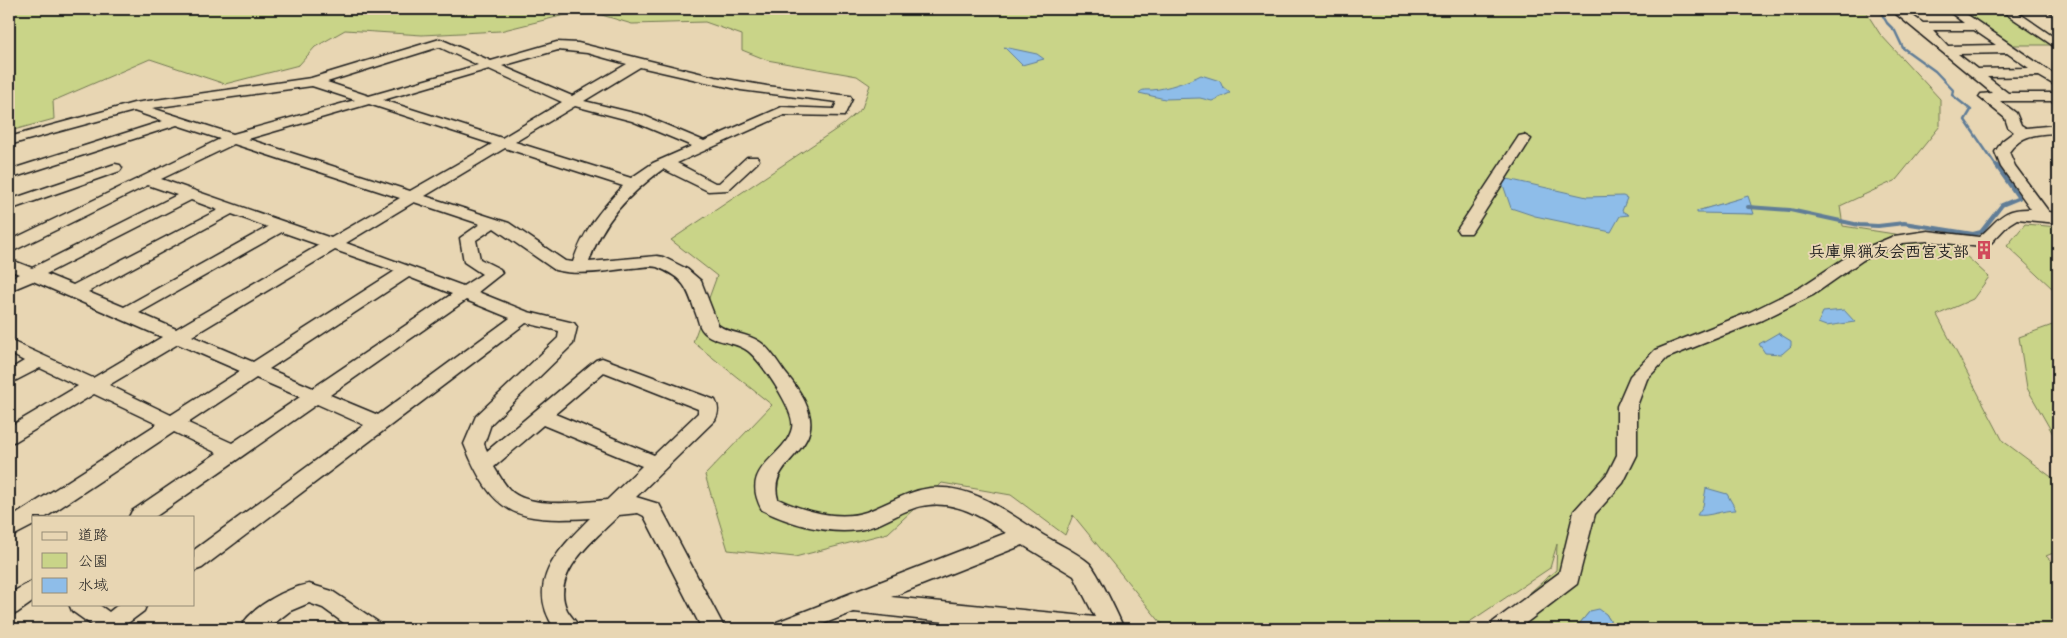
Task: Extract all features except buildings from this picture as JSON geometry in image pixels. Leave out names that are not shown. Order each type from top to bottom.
[{"type":"street","points":[[1896,9],[1935,38],[1945,50],[2006,97]]},
{"type":"street","points":[[1952,9],[2058,83]]},
{"type":"street","points":[[2005,9],[2058,45]]},
{"type":"street","points":[[2051,9],[2058,13]]},
{"type":"street","points":[[1920,27],[1977,26]]},
{"type":"street","points":[[9,141],[134,108],[313,82],[440,43],[573,102],[637,118],[702,145]]},
{"type":"street","points":[[9,247],[232,139],[557,46],[573,45],[638,63],[798,96],[845,99],[838,113],[782,112]]},
{"type":"street","points":[[1945,50],[2011,49]]},
{"type":"street","points":[[9,436],[638,63]]},
{"type":"street","points":[[1975,73],[2044,72]]},
{"type":"street","points":[[313,82],[633,184]]},
{"type":"street","points":[[579,268],[589,238],[603,218],[633,184],[666,163],[702,145],[798,104],[798,96]]},
{"type":"street","points":[[2024,132],[2016,126],[2011,116],[1986,97],[2058,97]]},
{"type":"street","points":[[134,108],[503,226],[560,266],[579,268],[656,261],[681,273],[695,285],[710,328],[717,333],[738,339],[755,347],[788,388],[801,416],[802,427],[797,439],[767,476],[765,490],[769,504],[782,511],[815,519],[852,522],[868,520],[912,498],[942,496],[962,499],[985,510],[1082,570],[1113,629]]},
{"type":"street","points":[[9,175],[176,121]]},
{"type":"street","points":[[2051,217],[2008,167],[2002,152],[2014,136],[2024,132],[2058,129]]},
{"type":"street","points":[[1465,230],[1524,140]]},
{"type":"street","points":[[88,209],[117,164],[105,144]]},
{"type":"street","points":[[666,163],[713,188],[723,187],[752,160]]},
{"type":"street","points":[[9,205],[115,168]]},
{"type":"street","points":[[148,180],[408,270],[523,317],[568,328],[567,340],[483,421],[474,444],[483,465],[505,498],[525,508],[553,511],[639,505],[652,510],[714,629]]},
{"type":"street","points":[[9,286],[191,194]]},
{"type":"street","points":[[74,292],[231,209]]},
{"type":"street","points":[[1501,629],[1569,578],[1586,511],[1616,478],[1627,455],[1627,406],[1640,376],[1661,354],[1764,312],[1807,291],[1857,256],[1900,239],[1928,236],[1981,242],[1986,240],[2007,217],[2022,214],[2051,217]]},
{"type":"street","points":[[140,516],[494,273],[472,262],[468,238],[492,223]]},
{"type":"street","points":[[124,314],[281,226]]},
{"type":"street","points":[[9,264],[380,424]]},
{"type":"street","points":[[9,530],[408,270]]},
{"type":"street","points":[[195,561],[523,317]]},
{"type":"street","points":[[9,346],[233,452]]},
{"type":"street","points":[[9,378],[39,360]]},
{"type":"street","points":[[483,465],[602,364],[708,405],[708,415],[570,553],[559,569],[552,590],[553,605],[558,620],[569,629]]},
{"type":"street","points":[[541,416],[657,464]]},
{"type":"street","points":[[785,629],[1025,535]]},
{"type":"street","points":[[9,606],[32,590]]},
{"type":"street","points":[[251,629],[282,604],[301,594],[317,594],[370,629]]},
{"type":"street","points":[[852,603],[956,622],[1113,629]]},
{"type":"street","points":[[82,606],[106,627],[133,606]]},
{"type":"green space","points":[[9,9],[1864,9],[1880,34],[1940,99],[1940,126],[1896,180],[1840,206],[1843,226],[1952,243],[1989,277],[1973,299],[1937,315],[2003,441],[2058,482],[2058,551],[2046,556],[2058,567],[2058,629],[1615,629],[1606,614],[1590,611],[1575,629],[1488,629],[1556,570],[1557,544],[1550,568],[1459,629],[1166,629],[1073,515],[1065,535],[1011,495],[942,483],[888,533],[795,557],[728,550],[705,475],[772,405],[693,342],[717,276],[671,240],[844,124],[862,108],[870,85],[857,76],[767,60],[742,50],[742,35],[705,22],[632,24],[585,10],[500,31],[422,35],[345,30],[315,47],[299,65],[225,84],[150,59],[53,101],[54,119],[10,131]],"holes":[[[1748,197],[1753,214],[1697,211]]]},
{"type":"green space","points":[[2009,13],[2055,45],[2009,45],[1962,14]]},
{"type":"green space","points":[[2025,224],[2058,227],[2058,309],[2053,289],[2007,246]]},
{"type":"green space","points":[[2058,323],[2058,438],[2053,434],[2027,388],[2019,337]]},
{"type":"water","points":[[1004,47],[1037,54],[1044,59],[1022,65]]},
{"type":"water","points":[[1201,75],[1220,81],[1222,86],[1230,93],[1212,101],[1200,98],[1165,99],[1139,93],[1143,90],[1157,89],[1191,80]]},
{"type":"water","points":[[1501,179],[1587,197],[1623,196],[1627,198],[1622,211],[1629,215],[1620,216],[1611,232],[1535,216],[1511,208]]},
{"type":"water","points":[[1748,196],[1754,214],[1697,213],[1697,211]]},
{"type":"water","points":[[1844,310],[1855,322],[1826,326],[1818,323],[1823,312]]},
{"type":"water","points":[[1778,333],[1791,341],[1791,346],[1782,354],[1765,353],[1759,344]]},
{"type":"water","points":[[1706,488],[1727,494],[1736,510],[1697,515],[1703,506]]},
{"type":"water","points":[[1599,609],[1606,614],[1615,629],[1575,629],[1590,611]]},
{"type":"waterway","points":[[1879,9],[1887,23],[1895,31],[1903,48],[1935,71],[1953,90],[1952,95],[1971,110],[1965,120],[1997,167]]},
{"type":"waterway","points":[[1748,207],[1790,210],[1859,225],[1878,226],[1904,223],[1973,234],[1981,232],[2002,205],[2019,198],[1996,165]]},
{"type":"place","name":"兵庫県猟友会西宮支部","points":[[1984,250]]}]
